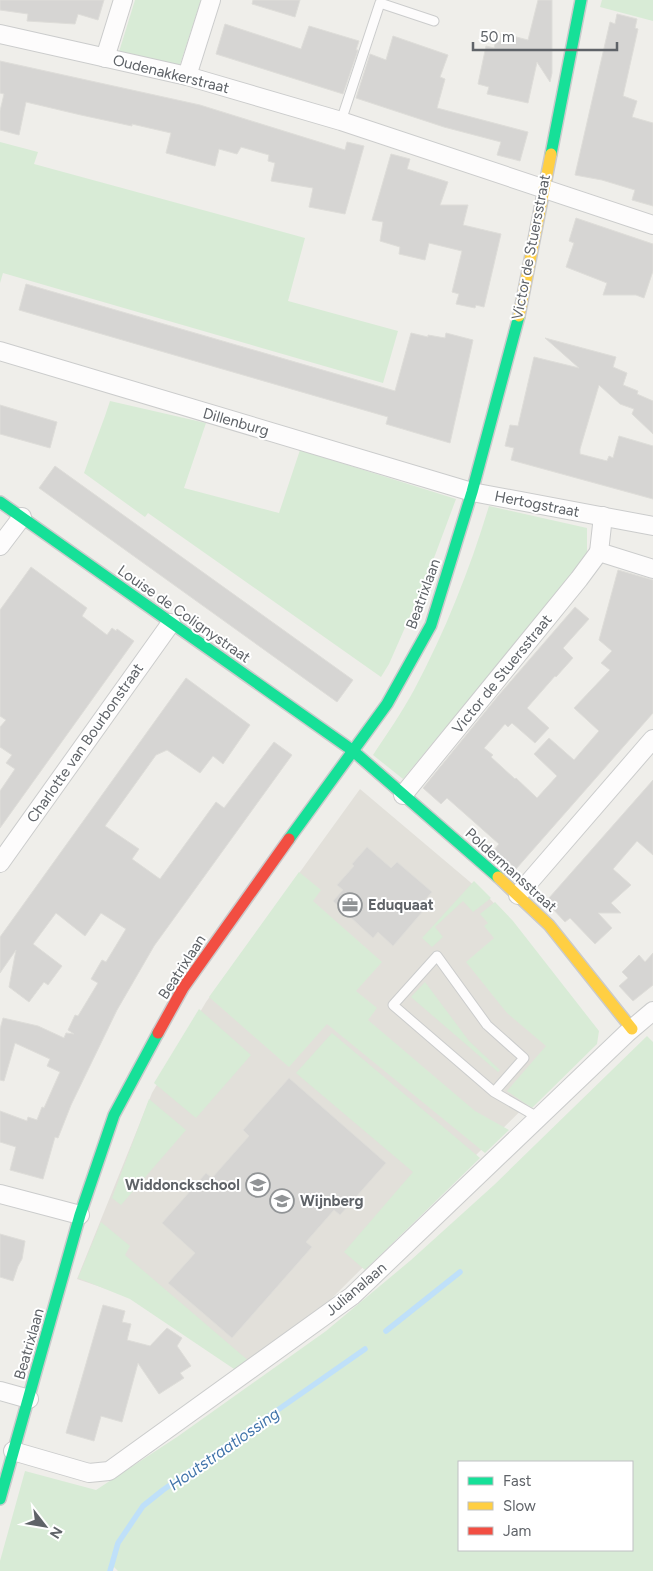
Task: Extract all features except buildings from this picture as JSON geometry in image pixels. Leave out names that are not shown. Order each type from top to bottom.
[{"type":"street","points":[[105,58],[123,0]]},
{"type":"street","points":[[187,76],[211,0]]},
{"type":"street","name":"Victor de Stuersstraat","points":[[472,492],[518,319],[581,0]]},
{"type":"street","name":"Oudenakkerstraat","points":[[0,34],[187,76],[341,121],[653,225]]},
{"type":"street","name":"Dillenburg","points":[[0,352],[472,492]]},
{"type":"street","name":"Hertogstraat","points":[[472,492],[653,526]]},
{"type":"street","name":"Beatrixlaan","points":[[0,1500],[80,1215],[114,1115],[183,988],[352,750],[387,704],[431,625],[472,492]]},
{"type":"street","name":"Louise de Colignystraat","points":[[0,502],[352,750]]},
{"type":"street","points":[[603,516],[599,552],[653,568]]},
{"type":"street","points":[[0,546],[22,517]]},
{"type":"street","name":"Victor de Stuersstraat","points":[[403,795],[599,552]]},
{"type":"street","name":"Charlotte van Bourbonstraat","points":[[0,863],[171,623]]},
{"type":"street","points":[[518,895],[653,739]]},
{"type":"street","name":"Poldermansstraat","points":[[352,750],[518,895],[549,925],[632,1029]]},
{"type":"street","name":"Julianalaan","points":[[13,1450],[89,1473],[109,1471],[352,1296],[653,1011]]},
{"type":"street","points":[[0,1194],[80,1215]]},
{"type":"street","points":[[0,1392],[29,1399]]},
{"type":"lane","points":[[341,121],[380,3],[434,22]]},
{"type":"lane","points":[[494,1092],[524,1058],[486,1025],[437,956],[393,1005],[494,1092],[539,1118]]},
{"type":"shaded area","points":[[360,789],[489,898],[511,921],[597,1035],[329,1301],[237,1368],[130,1297],[77,1279],[152,1093],[206,1002]]},
{"type":"green space","points":[[135,0],[201,0],[178,71],[118,55]]},
{"type":"green space","points":[[602,0],[653,0],[653,21],[600,7]]},
{"type":"green space","points":[[0,142],[38,152],[34,164],[305,238],[288,301],[398,331],[383,383],[3,273],[0,283]]},
{"type":"green space","points":[[110,401],[206,423],[184,488],[279,513],[300,450],[456,499],[425,582],[389,664],[381,677],[148,513],[145,517],[84,473]]},
{"type":"green space","points":[[489,506],[587,528],[587,556],[403,779],[373,755],[409,698],[436,646],[465,577]]},
{"type":"green space","points":[[299,872],[321,890],[313,901],[382,962],[356,991],[377,1008],[368,1020],[475,1111],[509,1130],[485,1153],[327,1024],[289,1067],[209,997]]},
{"type":"green space","points":[[474,881],[491,898],[473,912],[463,901],[435,927],[443,937],[432,947],[422,938]]},
{"type":"green space","points":[[495,902],[513,921],[599,1031],[597,1044],[532,1108],[507,1091],[546,1046],[507,1013],[466,962],[494,938],[484,926],[488,923],[480,914]]},
{"type":"green space","points":[[425,982],[469,1041],[500,1070],[498,1072],[411,997]]},
{"type":"green space","points":[[199,1009],[251,1055],[196,1118],[154,1083]]},
{"type":"green space","points":[[332,1033],[480,1158],[365,1270],[344,1252],[413,1172],[296,1073]]},
{"type":"green space","points":[[647,1036],[653,1042],[653,1571],[118,1571],[113,1566],[111,1571],[0,1571],[0,1561],[25,1471],[96,1490],[177,1437],[326,1331],[411,1260],[494,1185]]},
{"type":"green space","points":[[149,1099],[186,1130],[121,1205],[112,1198]]},
{"type":"green space","points":[[101,1222],[130,1246],[125,1255],[250,1362],[237,1371],[130,1299],[78,1278]]},
{"type":"waterway","name":"Houtstraatlossing","points":[[386,1331],[460,1272]]},
{"type":"waterway","name":"Houtstraatlossing","points":[[110,1571],[118,1543],[143,1506],[163,1490],[365,1349]]},
{"type":"traffic: fast","points":[[551,154],[581,0]]},
{"type":"traffic: fast","points":[[289,839],[387,704],[431,625],[472,492],[519,316]]},
{"type":"traffic: fast","points":[[0,502],[352,750],[498,877]]},
{"type":"traffic: fast","points":[[0,1499],[80,1215],[114,1115],[158,1033]]},
{"type":"traffic: slow","points":[[519,316],[551,154]]},
{"type":"traffic: slow","points":[[498,877],[549,925],[632,1029]]},
{"type":"traffic: jam","points":[[158,1033],[183,988],[289,839]]},
{"type":"place","name":"Eduquaat","points":[[350,905]]},
{"type":"place","name":"Widdonckschool","points":[[258,1185]]},
{"type":"place","name":"Wijnberg","points":[[282,1201]]}]
